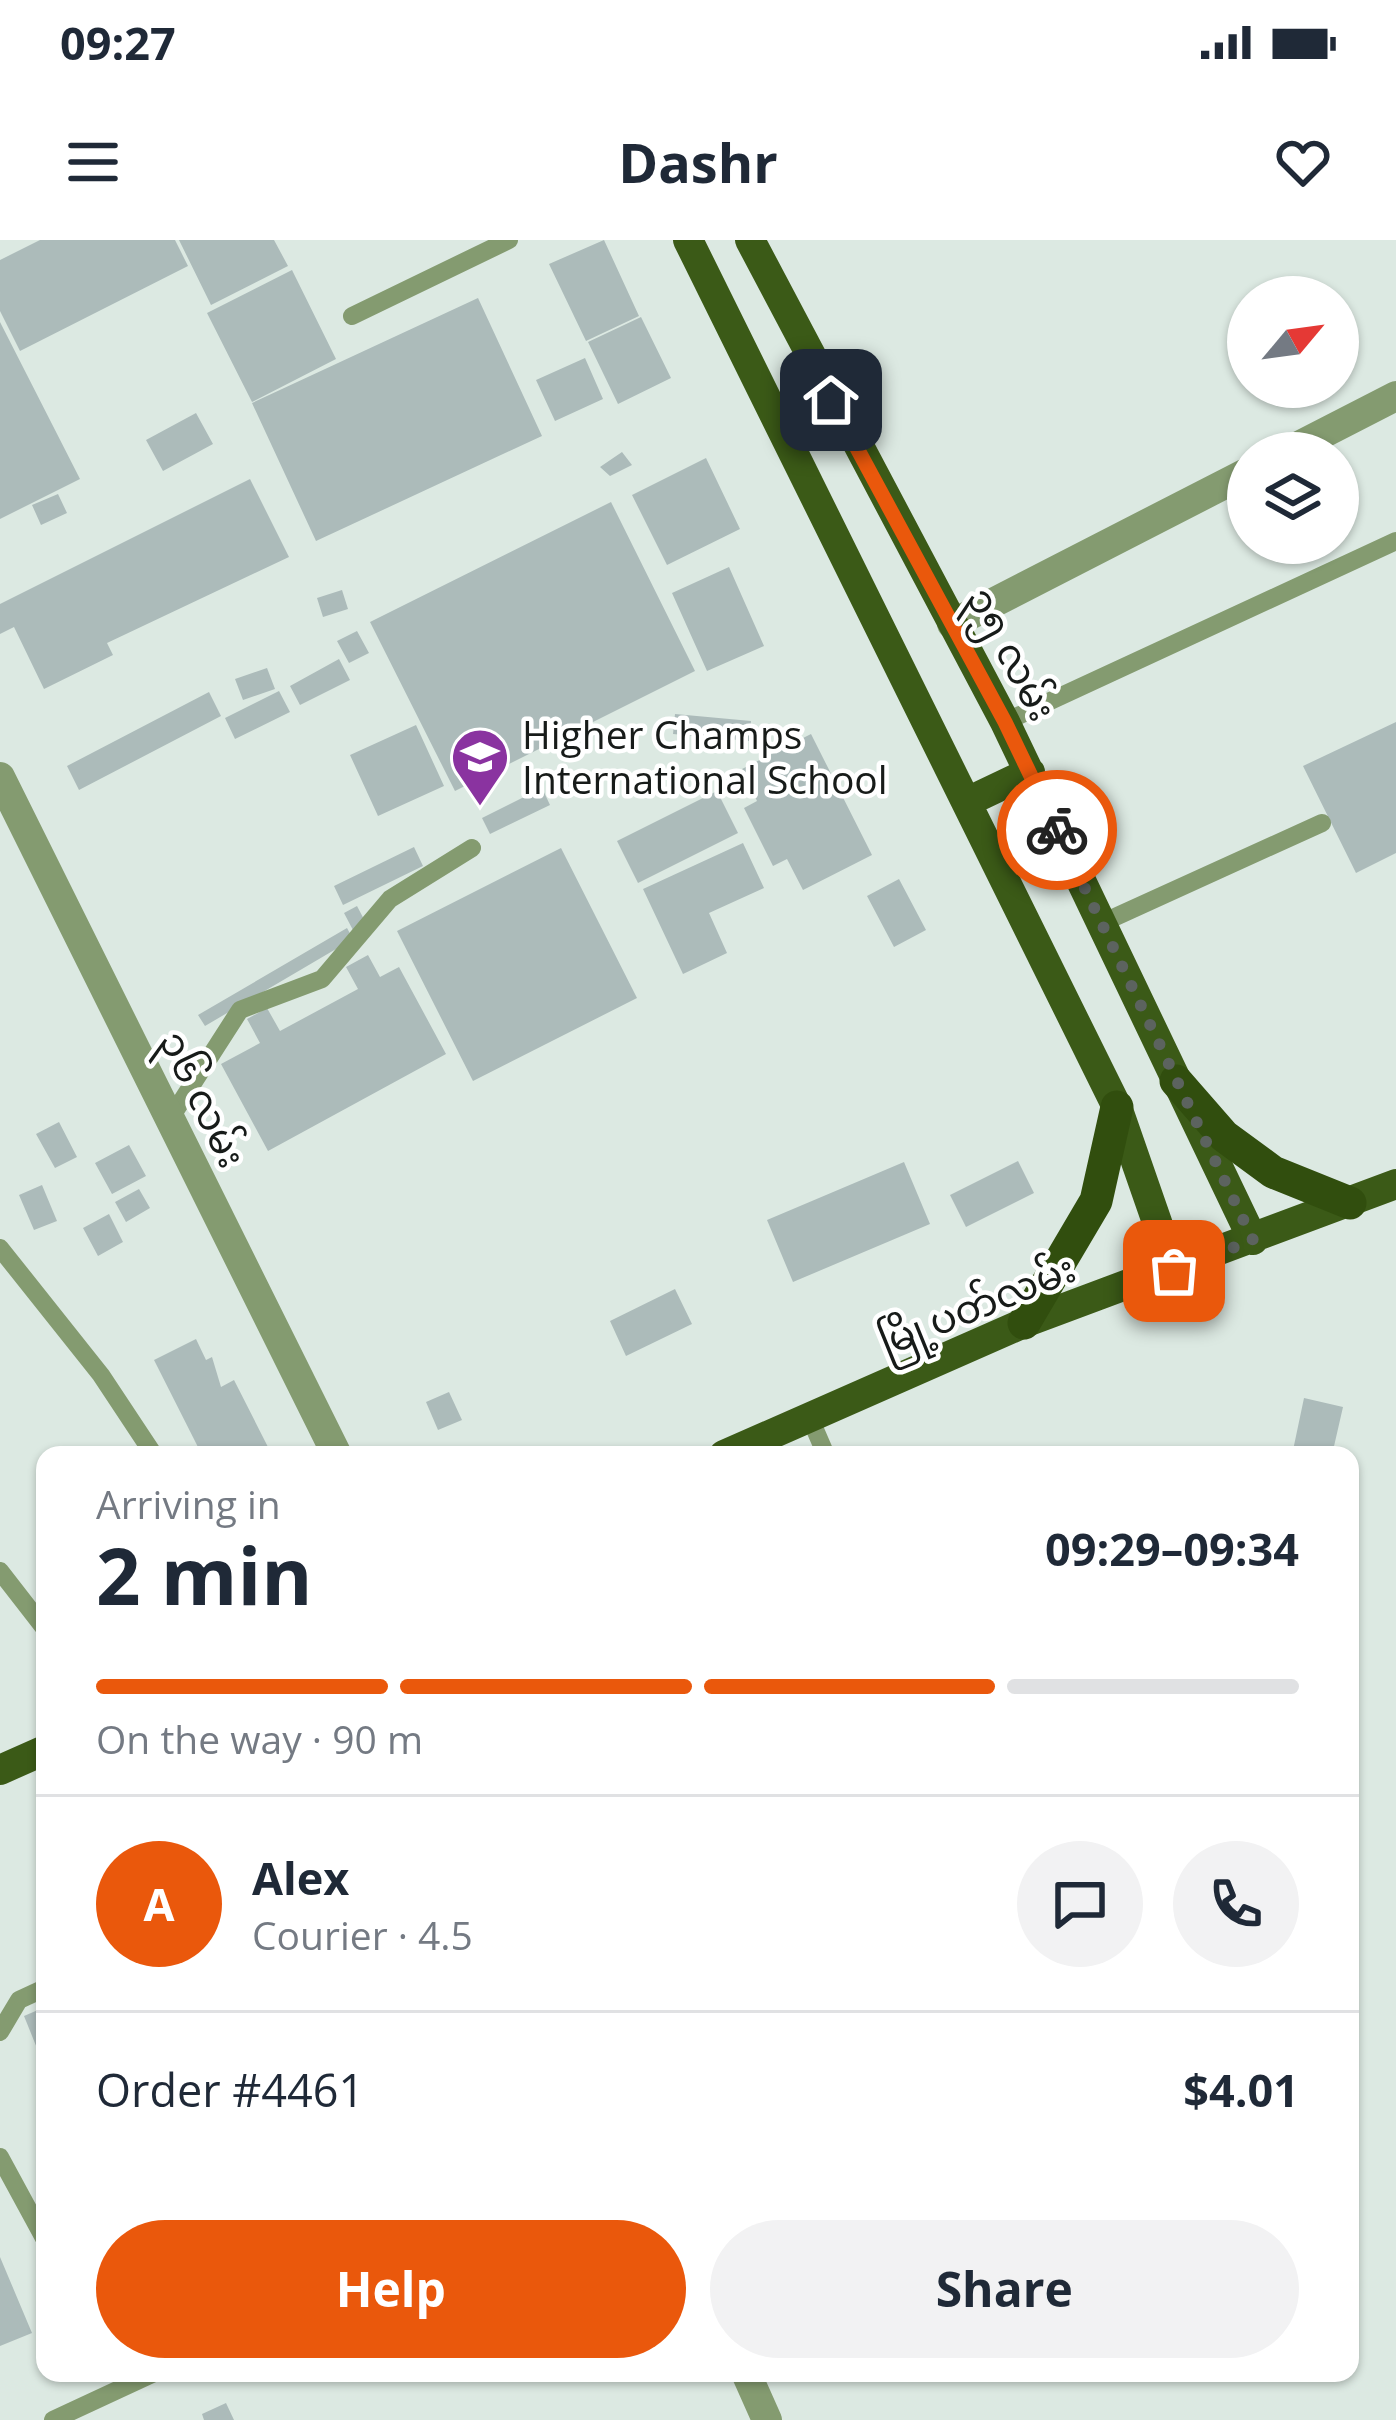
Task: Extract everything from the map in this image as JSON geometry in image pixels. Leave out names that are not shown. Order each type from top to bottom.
[{"type":"highway","points":[[1176,1081],[1224,1136],[1273,1172],[1350,1203]]},
{"type":"highway","points":[[1024,1323],[1096,1201],[1117,1107]]},
{"type":"main road","points":[[688,240],[1117,1107],[1174,1271]]},
{"type":"main road","name":"၃၅ လမ်း","points":[[750,240],[1005,722],[1253,1240]]},
{"type":"main road","points":[[969,801],[1030,772]]},
{"type":"main road","name":"မြို့ပတ်လမ်း","points":[[745,1446],[1024,1323],[1174,1271],[1396,1184]]},
{"type":"main road","points":[[0,1770],[36,1754]]},
{"type":"street","points":[[1326,432],[1396,396]]},
{"type":"street","points":[[952,623],[1227,483]]},
{"type":"street","name":"၃၆ လမ်း","points":[[0,777],[333,1446]]},
{"type":"street","points":[[750,2382],[767,2420]]},
{"type":"lane","points":[[352,316],[509,240]]},
{"type":"lane","points":[[1005,722],[1396,541]]},
{"type":"lane","points":[[1102,923],[1322,824]]},
{"type":"lane","points":[[170,1120],[240,1010],[322,979],[389,899],[472,848]]},
{"type":"lane","points":[[0,1248],[101,1375],[148,1446]]},
{"type":"lane","points":[[810,1418],[822,1446]]},
{"type":"lane","points":[[0,1571],[36,1617]]},
{"type":"lane","points":[[0,2032],[19,2000],[36,1992]]},
{"type":"lane","points":[[0,2157],[36,2223]]},
{"type":"lane","points":[[53,2420],[135,2382]]},
{"type":"building","points":[[40,240],[175,240],[188,266],[20,351],[0,311],[0,260]]},
{"type":"building","points":[[179,240],[274,240],[288,266],[211,305]]},
{"type":"building","points":[[604,240],[639,316],[586,341],[549,264]]},
{"type":"building","points":[[292,270],[336,359],[252,402],[207,313]]},
{"type":"building","points":[[478,298],[542,436],[316,541],[252,403]]},
{"type":"building","points":[[641,317],[671,378],[618,404],[588,342]]},
{"type":"building","points":[[0,322],[80,479],[0,519]]},
{"type":"building","points":[[585,358],[603,399],[555,421],[536,380]]},
{"type":"building","points":[[196,413],[213,444],[163,471],[146,440]]},
{"type":"building","points":[[622,452],[632,465],[610,476],[600,467]]},
{"type":"building","points":[[706,458],[740,529],[667,565],[632,495]]},
{"type":"building","points":[[250,479],[289,557],[107,643],[113,655],[44,689],[14,627],[0,634],[0,604]]},
{"type":"building","points":[[58,494],[67,513],[41,525],[32,505]]},
{"type":"building","points":[[611,502],[695,671],[455,791],[370,622]]},
{"type":"building","points":[[729,567],[764,646],[707,671],[672,593]]},
{"type":"building","points":[[342,590],[348,609],[323,617],[317,598]]},
{"type":"building","points":[[357,631],[369,653],[349,663],[337,641]]},
{"type":"building","points":[[339,659],[350,680],[300,705],[290,686]]},
{"type":"building","points":[[267,668],[275,689],[243,700],[235,679]]},
{"type":"building","points":[[279,691],[290,712],[235,739],[225,718]]},
{"type":"building","points":[[209,692],[221,716],[79,790],[67,766]]},
{"type":"building","points":[[675,714],[751,721],[749,741],[673,734]]},
{"type":"building","points":[[1396,722],[1396,853],[1356,873],[1303,766]]},
{"type":"building","points":[[416,725],[444,786],[378,816],[350,755]]},
{"type":"building","points":[[811,734],[872,855],[803,890],[787,859],[773,866],[744,808],[757,801],[742,769]]},
{"type":"building","points":[[542,788],[550,805],[490,834],[482,818]]},
{"type":"building","points":[[717,791],[738,833],[638,883],[617,841]]},
{"type":"building","points":[[743,843],[764,888],[709,913],[727,953],[683,974],[643,889]]},
{"type":"building","points":[[414,847],[423,866],[343,905],[334,886]]},
{"type":"building","points":[[561,848],[637,998],[473,1081],[397,931]]},
{"type":"building","points":[[899,879],[926,930],[894,947],[867,896]]},
{"type":"building","points":[[357,906],[367,925],[354,932],[344,913]]},
{"type":"building","points":[[347,928],[353,939],[205,1026],[198,1015]]},
{"type":"building","points":[[368,955],[380,977],[399,967],[446,1054],[268,1151],[221,1064],[260,1043],[247,1019],[267,1008],[280,1031],[358,989],[346,967]]},
{"type":"building","points":[[59,1122],[77,1157],[55,1168],[36,1134]]},
{"type":"building","points":[[129,1145],[146,1176],[112,1194],[95,1163]]},
{"type":"building","points":[[1018,1161],[1034,1193],[966,1227],[950,1195]]},
{"type":"building","points":[[904,1162],[930,1224],[793,1282],[767,1220]]},
{"type":"building","points":[[42,1185],[57,1221],[34,1230],[19,1195]]},
{"type":"building","points":[[139,1189],[150,1208],[126,1222],[115,1202]]},
{"type":"building","points":[[109,1214],[123,1242],[98,1256],[83,1228]]},
{"type":"building","points":[[675,1289],[692,1324],[626,1356],[610,1321]]},
{"type":"building","points":[[196,1339],[206,1360],[212,1357],[221,1387],[234,1380],[267,1446],[197,1446],[154,1360]]},
{"type":"building","points":[[449,1392],[462,1420],[438,1430],[426,1402]]},
{"type":"building","points":[[1304,1398],[1343,1407],[1334,1446],[1294,1446]]},
{"type":"building","points":[[36,2011],[36,2046],[24,2016]]},
{"type":"building","points":[[0,2257],[32,2333],[0,2346]]},
{"type":"building","points":[[226,2403],[234,2420],[204,2420],[202,2414]]},
{"type":"way so far","points":[[1057,830],[1253,1240],[1174,1271]]},
{"type":"place","name":"Higher Champs International School","points":[[480,808]]},
{"type":"route","points":[[831,400],[1005,722],[1057,830]]}]
